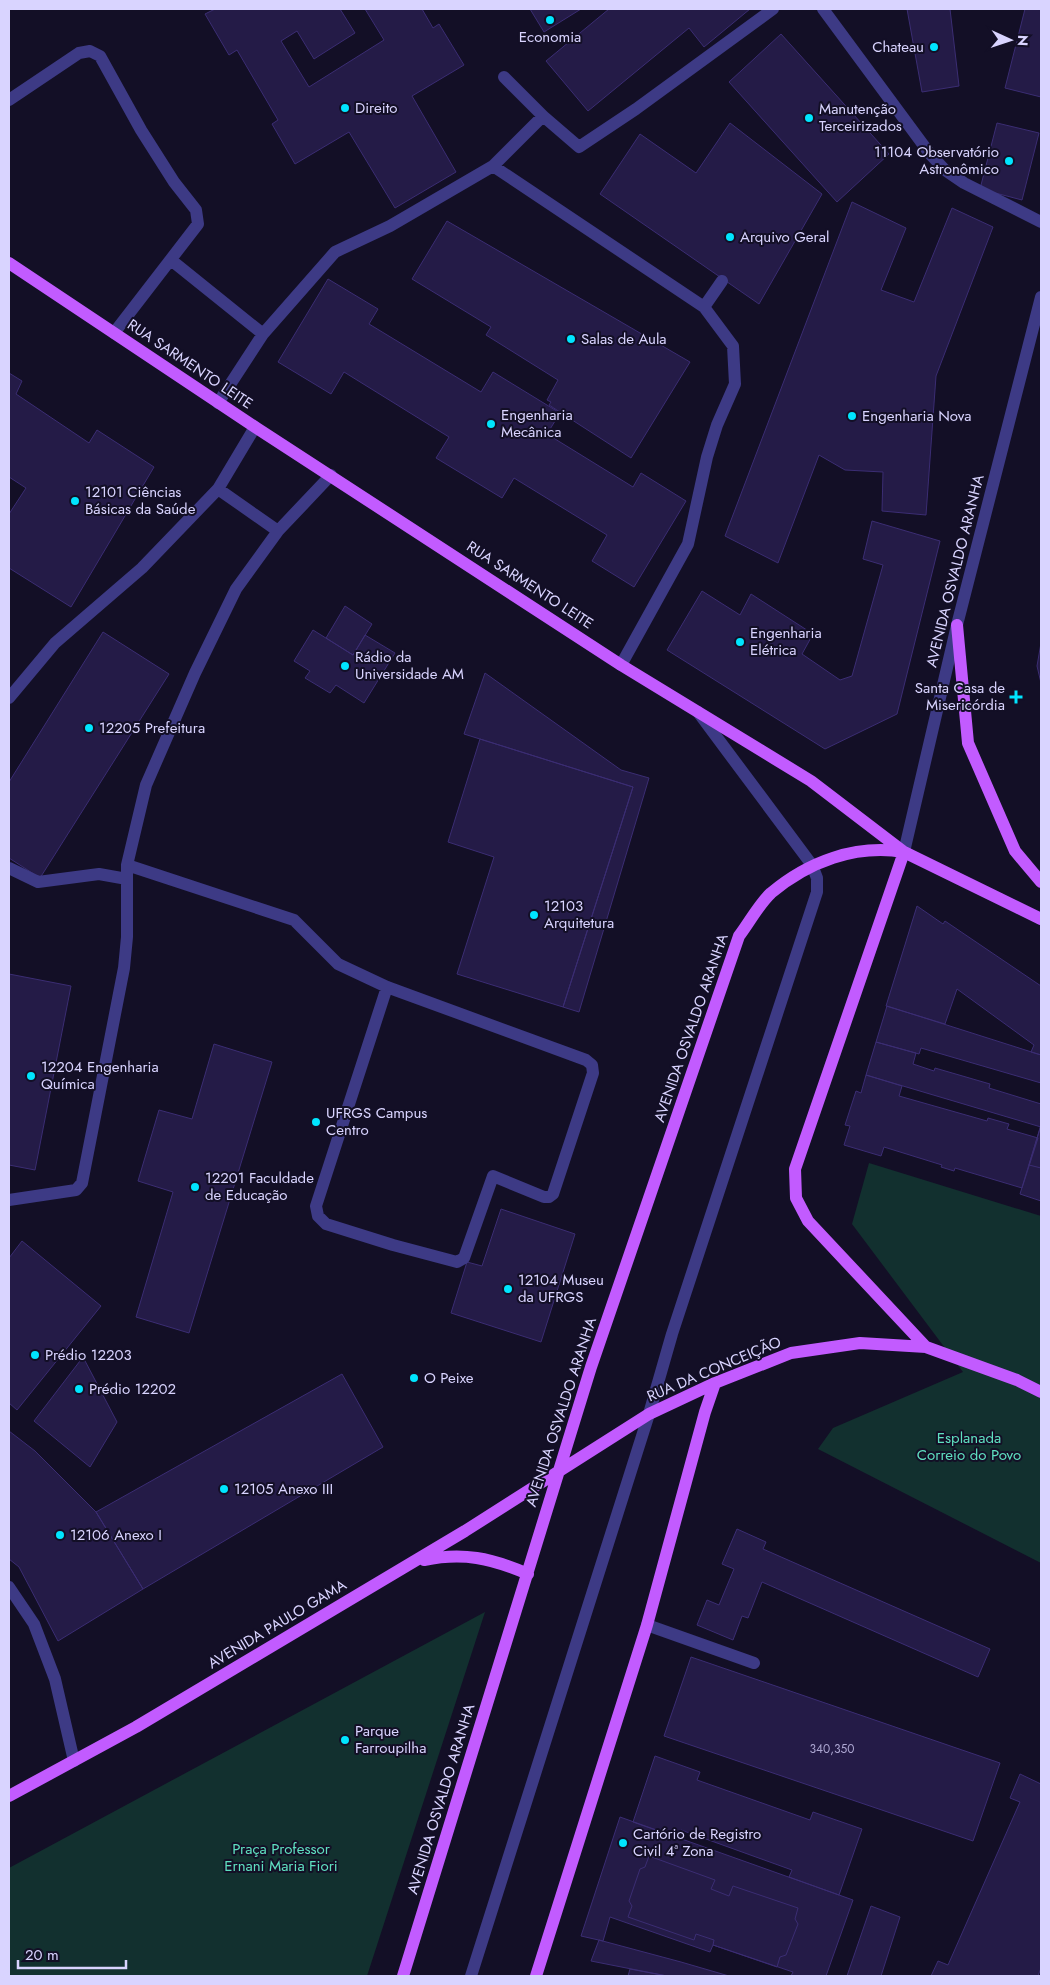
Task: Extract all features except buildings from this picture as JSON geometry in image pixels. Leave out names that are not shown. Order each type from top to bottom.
[{"type":"main road","name":"RUA SARMENTO LEITE","points":[[9,263],[218,403],[621,665],[811,781],[904,852],[1041,920]]},
{"type":"main road","points":[[957,625],[968,743],[1015,852],[1041,882]]},
{"type":"main road","name":"AVENIDA OSVALDO ARANHA","points":[[403,1976],[594,1357],[739,936],[770,894],[812,865],[843,854],[872,850],[904,852],[795,1170],[796,1198],[808,1221],[926,1347]]},
{"type":"main road","name":"RUA DA CONCEIÇÃO","points":[[558,1472],[649,1414],[715,1383],[791,1353],[860,1343],[926,1347],[1017,1380],[1041,1392]]},
{"type":"main road","points":[[536,1976],[647,1625],[705,1412],[715,1383]]},
{"type":"main road","name":"AVENIDA PAULO GAMA","points":[[9,1796],[136,1727],[413,1562],[558,1472]]},
{"type":"main road","points":[[413,1562],[440,1556],[474,1557],[498,1562],[528,1574]]},
{"type":"street","points":[[504,77],[543,116],[579,147],[636,109],[773,9]]},
{"type":"street","points":[[823,9],[930,154],[945,170],[964,183],[1041,222]]},
{"type":"street","points":[[9,100],[79,53],[90,51],[100,56],[174,182],[196,210],[198,224],[114,333]]},
{"type":"street","points":[[218,403],[263,334],[335,252],[390,226],[493,166],[543,116]]},
{"type":"street","points":[[493,166],[704,307],[733,346],[735,384],[717,425],[707,457],[688,544],[621,665]]},
{"type":"street","points":[[171,260],[263,334]]},
{"type":"street","points":[[704,307],[722,281]]},
{"type":"street","name":"AVENIDA OSVALDO ARANHA","points":[[904,852],[957,625],[1041,297]]},
{"type":"street","points":[[9,698],[55,643],[142,568],[218,488],[255,427]]},
{"type":"street","points":[[9,1200],[76,1190],[82,1183],[124,968],[127,936],[127,864],[146,785],[195,673],[236,590],[278,531],[331,475]]},
{"type":"street","points":[[218,488],[278,531]]},
{"type":"street","points":[[471,1976],[649,1414],[675,1325],[817,892],[817,878],[812,865],[698,712]]},
{"type":"street","points":[[127,864],[294,920],[338,964],[387,987],[586,1060],[592,1065],[593,1073],[553,1194],[549,1197],[544,1197],[493,1176],[464,1258],[461,1261],[457,1262],[393,1245],[326,1224],[318,1216],[316,1206],[387,987]]},
{"type":"street","points":[[9,868],[38,882],[99,874],[127,879]]},
{"type":"street","points":[[9,1586],[34,1624],[55,1679],[74,1761]]},
{"type":"street","points":[[647,1625],[754,1663]]},
{"type":"green space","name":"Esplanada Correio do Povo","points":[[869,1163],[1041,1216],[1041,1563],[818,1449],[833,1428],[963,1372],[852,1224]]},
{"type":"green space","name":"Parque Farroupilha","points":[[485,1612],[367,1976],[9,1976],[9,1868]]},
{"type":"place","name":"Economia","points":[[550,20]]},
{"type":"place","name":"Chateau","points":[[934,47]]},
{"type":"place","name":"Direito","points":[[345,108]]},
{"type":"place","name":"Manutenção Terceirizados","points":[[809,118]]},
{"type":"place","name":"11104 Observatório Astronômico","points":[[1009,161]]},
{"type":"place","name":"Arquivo Geral","points":[[730,237]]},
{"type":"place","name":"Salas de Aula","points":[[571,339]]},
{"type":"place","name":"Engenharia Nova","points":[[852,416]]},
{"type":"place","name":"Engenharia Mecânica","points":[[491,424]]},
{"type":"place","name":"12101 Ciências Básicas da Saúde","points":[[75,501]]},
{"type":"place","name":"Engenharia Elétrica","points":[[740,642]]},
{"type":"place","name":"Rádio da Universidade AM","points":[[345,666]]},
{"type":"place","name":"Santa Casa de Misericórdia","points":[[1016,697]]},
{"type":"place","name":"12205 Prefeitura","points":[[89,728]]},
{"type":"place","name":"12103 Arquitetura","points":[[534,915]]},
{"type":"place","name":"12204 Engenharia Química","points":[[31,1076]]},
{"type":"place","name":"UFRGS Campus Centro","points":[[316,1122]]},
{"type":"place","name":"12201 Faculdade de Educação","points":[[195,1187]]},
{"type":"place","name":"12104 Museu da UFRGS","points":[[508,1289]]},
{"type":"place","name":"Prédio 12203","points":[[35,1355]]},
{"type":"place","name":"O Peixe","points":[[414,1378]]},
{"type":"place","name":"Prédio 12202","points":[[79,1389]]},
{"type":"place","name":"12105 Anexo III","points":[[224,1489]]},
{"type":"place","name":"12106 Anexo I","points":[[60,1535]]},
{"type":"place","name":"Parque Farroupilha","points":[[345,1740]]},
{"type":"place","name":"Cartório de Registro Civil 4ª Zona","points":[[623,1843]]},
{"type":"park label","name":"Praça Professor Ernani Maria Fiori","points":[[281,1858]]}]
